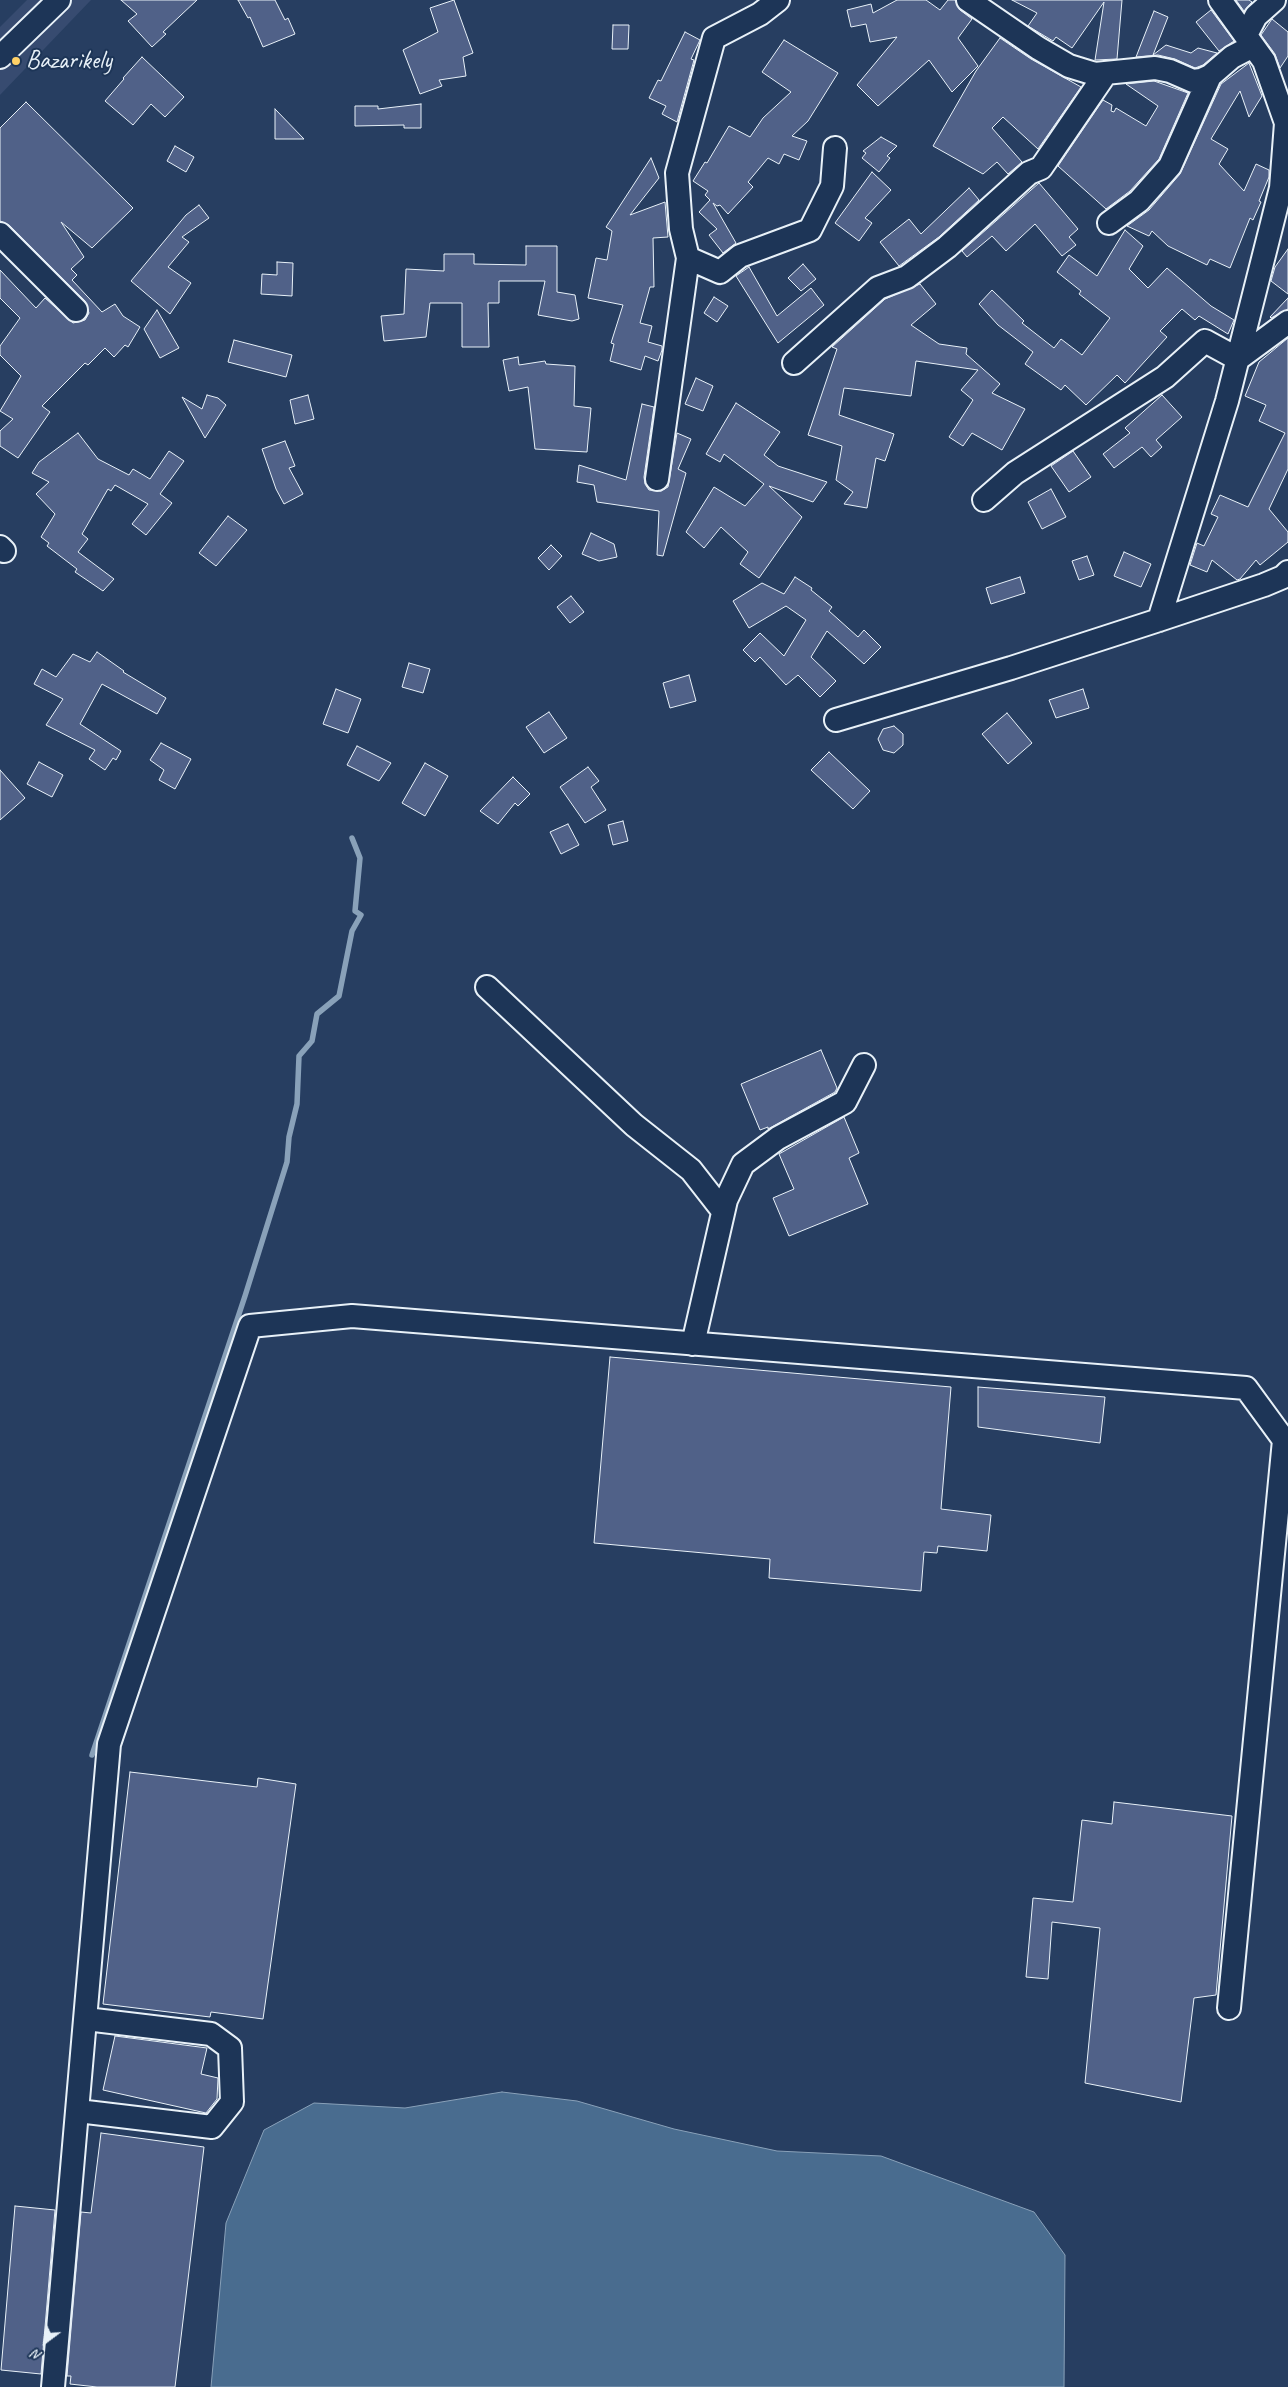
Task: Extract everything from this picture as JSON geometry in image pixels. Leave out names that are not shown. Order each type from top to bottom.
[{"type":"street","points":[[0,57],[59,0]]},
{"type":"street","points":[[656,479],[688,258],[681,228],[677,173],[714,38],[760,14],[778,0]]},
{"type":"street","points":[[968,0],[1038,48],[1069,66],[1094,74],[1154,68],[1170,71],[1193,81],[1210,76],[1250,40],[1256,16],[1274,0]]},
{"type":"street","points":[[1159,620],[1227,401],[1238,359],[1281,188],[1287,130],[1264,61],[1220,0]]},
{"type":"street","points":[[794,363],[878,288],[907,278],[947,247],[1028,173],[1041,168],[1106,73]]},
{"type":"street","points":[[1109,223],[1139,201],[1170,166],[1210,76]]},
{"type":"street","points":[[688,258],[720,272],[740,256],[810,230],[832,186],[835,148]]},
{"type":"street","points":[[0,234],[76,310]]},
{"type":"street","points":[[1238,359],[1288,322]]},
{"type":"street","points":[[984,500],[1015,473],[1165,377],[1205,341],[1238,359]]},
{"type":"street","points":[[836,720],[1011,668],[1159,620],[1264,585],[1283,577],[1288,572]]},
{"type":"street","points":[[488,987],[634,1125],[692,1170],[723,1211]]},
{"type":"street","points":[[693,1344],[723,1211],[742,1164],[778,1138],[846,1102],[864,1065]]},
{"type":"street","points":[[53,2387],[109,1744],[250,1326],[352,1316],[1246,1388],[1284,1440],[1229,2008]]},
{"type":"street","points":[[78,2111],[212,2127],[232,2102],[230,2048],[211,2034],[86,2019]]},
{"type":"shaded area","name":"Bazarikely","points":[[27,0],[91,0],[0,95],[0,27]]},
{"type":"shaded area","points":[[502,2092],[577,2101],[674,2129],[777,2151],[881,2156],[1034,2212],[1065,2255],[1064,2387],[211,2387],[226,2223],[264,2130],[314,2103],[405,2108]]},
{"type":"building","points":[[121,0],[197,0],[163,32],[166,34],[152,47],[128,21],[137,14]]},
{"type":"building","points":[[238,0],[275,0],[285,20],[288,18],[295,34],[263,47],[250,17],[248,18]]},
{"type":"building","points":[[454,0],[473,53],[463,57],[466,76],[439,80],[442,86],[420,94],[403,50],[438,32],[430,8]]},
{"type":"building","points":[[897,0],[926,0],[940,10],[948,0],[955,0],[960,10],[972,19],[958,38],[978,66],[952,92],[929,60],[878,106],[857,85],[897,37],[870,42],[866,24],[851,27],[847,10],[871,4],[873,13]]},
{"type":"building","points":[[1012,0],[1122,0],[1117,59],[1095,60],[1104,2],[1072,48],[1056,37],[1053,41],[1028,26],[1037,13]]},
{"type":"building","points":[[1236,0],[1249,0],[1252,2],[1244,11]]},
{"type":"building","points":[[1211,10],[1234,41],[1219,51],[1196,22]]},
{"type":"building","points":[[1154,11],[1168,17],[1153,55],[1166,45],[1191,53],[1198,48],[1217,53],[1203,65],[1195,68],[1175,59],[1158,55],[1136,57]]},
{"type":"building","points":[[1272,19],[1288,32],[1288,56],[1280,68],[1275,54],[1261,35]]},
{"type":"building","points":[[613,25],[629,25],[628,49],[612,49]]},
{"type":"building","points":[[685,32],[700,40],[691,59],[694,60],[677,122],[662,114],[666,106],[649,98],[658,80],[661,81]]},
{"type":"building","points":[[1000,38],[1031,59],[1081,87],[1038,149],[1003,117],[992,128],[1022,162],[1008,174],[997,162],[983,174],[933,146],[976,71]]},
{"type":"building","points":[[784,40],[838,73],[808,121],[792,136],[807,141],[799,160],[784,154],[779,164],[768,158],[748,182],[753,187],[728,214],[720,205],[717,206],[713,203],[736,243],[723,253],[709,235],[717,229],[699,212],[710,200],[705,195],[708,191],[693,181],[705,162],[707,163],[729,126],[750,137],[763,118],[791,92],[762,72]]},
{"type":"building","points":[[142,57],[184,97],[165,117],[151,104],[133,125],[105,101]]},
{"type":"building","points":[[1249,63],[1262,96],[1249,117],[1240,91],[1211,139],[1228,149],[1219,164],[1244,191],[1256,164],[1269,170],[1269,177],[1259,201],[1261,202],[1253,220],[1250,218],[1230,268],[1210,259],[1207,265],[1168,246],[1152,231],[1149,236],[1127,226],[1149,210],[1180,174],[1221,84]]},
{"type":"building","points":[[1154,81],[1188,93],[1159,159],[1130,191],[1106,209],[1058,166],[1103,100],[1112,105],[1111,111],[1114,112],[1116,108],[1146,126],[1158,106],[1126,84]]},
{"type":"building","points":[[26,102],[133,208],[92,248],[61,222],[84,257],[71,269],[77,275],[72,280],[102,312],[115,304],[123,316],[140,327],[128,347],[125,345],[114,357],[105,348],[88,365],[85,363],[42,406],[50,412],[18,458],[0,446],[0,431],[13,419],[0,411],[21,376],[0,355],[0,346],[20,318],[0,298],[0,270],[36,308],[45,298],[73,323],[85,320],[89,313],[85,301],[9,225],[0,221],[0,128]]},
{"type":"building","points":[[421,104],[421,128],[404,128],[404,125],[355,126],[355,106],[378,106],[378,109]]},
{"type":"building","points":[[275,109],[304,139],[275,139]]},
{"type":"building","points":[[881,137],[897,146],[887,156],[890,158],[879,172],[862,158],[866,153],[863,151]]},
{"type":"building","points":[[175,146],[194,157],[186,172],[167,161]]},
{"type":"building","points":[[651,158],[659,178],[630,215],[665,202],[668,237],[653,238],[654,287],[650,287],[640,323],[652,326],[648,342],[662,346],[662,350],[658,361],[645,356],[641,370],[610,361],[614,344],[611,343],[623,305],[588,298],[596,258],[607,260],[612,231],[606,227]]},
{"type":"building","points":[[872,172],[891,190],[865,218],[872,223],[859,241],[835,223]]},
{"type":"building","points":[[1039,183],[1078,229],[1069,237],[1076,245],[1062,256],[1035,224],[1006,251],[992,236],[967,257],[962,251]]},
{"type":"building","points":[[969,188],[979,200],[939,237],[899,266],[880,242],[909,219],[921,234]]},
{"type":"building","points":[[199,205],[209,218],[182,237],[189,242],[168,267],[191,283],[170,314],[131,281],[186,215]]},
{"type":"building","points":[[1125,230],[1143,246],[1129,269],[1148,288],[1167,268],[1211,306],[1234,320],[1228,334],[1199,316],[1195,320],[1182,309],[1160,331],[1167,337],[1125,383],[1117,375],[1086,405],[1065,385],[1061,390],[1025,364],[1033,352],[998,325],[979,304],[992,290],[1024,321],[1022,323],[1054,348],[1061,339],[1082,355],[1110,318],[1079,294],[1081,291],[1057,272],[1069,255],[1097,276]]},
{"type":"building","points":[[526,246],[557,246],[557,292],[575,295],[579,319],[572,321],[538,315],[545,281],[499,281],[499,303],[488,303],[489,347],[462,347],[462,303],[430,303],[426,337],[384,341],[381,316],[404,314],[406,269],[444,271],[444,254],[474,254],[474,264],[526,265]]},
{"type":"building","points":[[1288,249],[1288,294],[1271,281],[1275,267]]},
{"type":"building","points":[[277,262],[293,263],[292,296],[261,294],[262,274],[277,275]]},
{"type":"building","points":[[803,264],[816,279],[801,291],[788,278]]},
{"type":"building","points":[[749,267],[777,316],[811,288],[824,305],[778,343],[736,276]]},
{"type":"building","points":[[920,284],[936,304],[911,325],[939,344],[967,348],[966,354],[1000,384],[992,393],[1025,409],[1002,450],[972,433],[963,446],[949,437],[973,400],[961,390],[978,370],[916,361],[911,396],[844,388],[839,415],[894,434],[885,461],[876,458],[867,508],[844,504],[853,492],[836,480],[842,446],[808,435],[837,349],[832,347],[885,299]]},
{"type":"building","points":[[714,297],[728,306],[717,322],[704,313]]},
{"type":"building","points":[[1288,298],[1288,309],[1271,318],[1270,317]]},
{"type":"building","points":[[157,310],[179,348],[160,358],[144,329]]},
{"type":"building","points":[[1288,338],[1288,469],[1269,509],[1288,532],[1288,542],[1260,565],[1256,560],[1240,579],[1237,580],[1212,560],[1207,572],[1190,565],[1197,543],[1204,546],[1218,517],[1211,514],[1220,495],[1248,507],[1285,433],[1259,421],[1266,405],[1245,396],[1259,362]]},
{"type":"building","points":[[234,340],[292,355],[286,377],[228,362]]},
{"type":"building","points":[[518,357],[519,365],[545,361],[546,364],[575,366],[574,406],[591,408],[587,452],[535,449],[528,387],[509,391],[503,360]]},
{"type":"building","points":[[696,378],[713,386],[703,411],[685,404]]},
{"type":"building","points":[[207,395],[218,398],[226,405],[205,438],[182,397],[202,409]]},
{"type":"building","points":[[308,395],[314,419],[295,424],[290,400]]},
{"type":"building","points":[[1162,395],[1182,417],[1156,440],[1162,447],[1151,457],[1142,447],[1114,468],[1103,454],[1130,433],[1125,428]]},
{"type":"building","points":[[736,403],[780,432],[764,455],[778,466],[827,482],[813,502],[769,486],[802,517],[759,578],[740,564],[748,552],[721,527],[704,548],[686,532],[714,487],[745,506],[764,484],[724,454],[720,462],[706,454]]},
{"type":"building","points":[[642,404],[654,407],[644,477],[645,484],[649,490],[661,491],[668,487],[677,433],[691,439],[678,469],[686,473],[663,556],[657,555],[659,511],[597,502],[594,485],[577,482],[579,465],[626,480]]},
{"type":"building","points":[[78,433],[98,459],[129,475],[133,469],[150,479],[169,451],[184,461],[160,494],[172,503],[146,535],[132,524],[148,504],[115,485],[111,491],[108,489],[82,534],[88,539],[78,552],[114,579],[103,591],[75,572],[77,569],[47,546],[49,543],[41,537],[55,514],[36,494],[49,482],[32,473],[39,462]]},
{"type":"building","points":[[285,441],[295,466],[289,468],[303,494],[284,504],[276,489],[262,449]]},
{"type":"building","points":[[1073,451],[1091,477],[1069,492],[1051,466]]},
{"type":"building","points":[[1051,489],[1066,517],[1042,529],[1028,502]]},
{"type":"building","points":[[228,516],[247,530],[216,566],[199,553]]},
{"type":"building","points":[[591,533],[614,544],[617,557],[599,561],[582,554]]},
{"type":"building","points":[[551,545],[562,556],[549,570],[538,558]]},
{"type":"building","points":[[1124,552],[1151,564],[1141,587],[1114,576]]},
{"type":"building","points":[[1087,556],[1094,575],[1079,580],[1072,561]]},
{"type":"building","points":[[795,577],[812,588],[811,590],[832,607],[829,611],[858,637],[864,630],[881,647],[864,664],[827,631],[811,657],[836,681],[820,697],[798,675],[786,685],[760,657],[755,662],[743,650],[760,633],[784,656],[806,620],[786,606],[749,628],[733,601],[762,583],[784,594]]},
{"type":"building","points":[[1020,577],[1025,593],[991,604],[986,588]]},
{"type":"building","points":[[571,596],[584,612],[570,623],[557,607]]},
{"type":"building","points":[[97,652],[123,672],[166,698],[157,714],[102,684],[80,724],[121,751],[116,760],[113,758],[105,770],[89,759],[95,750],[46,725],[63,699],[34,684],[42,669],[56,677],[73,654],[90,662]]},
{"type":"building","points":[[409,663],[430,669],[423,693],[402,687]]},
{"type":"building","points":[[689,675],[696,701],[670,708],[663,683]]},
{"type":"building","points":[[336,689],[361,699],[348,733],[323,724]]},
{"type":"building","points":[[1083,689],[1089,708],[1056,718],[1049,700]]},
{"type":"building","points":[[549,712],[567,738],[544,753],[526,727]]},
{"type":"building","points":[[1007,713],[1032,743],[1008,764],[982,734]]},
{"type":"building","points":[[894,726],[903,734],[903,745],[894,753],[883,750],[878,739],[883,729]]},
{"type":"building","points":[[161,743],[191,759],[175,789],[159,780],[164,770],[150,760]]},
{"type":"building","points":[[357,746],[391,763],[379,781],[347,765]]},
{"type":"building","points":[[829,752],[870,791],[853,809],[811,770]]},
{"type":"building","points":[[39,762],[63,775],[52,797],[27,784]]},
{"type":"building","points":[[425,763],[448,776],[425,816],[402,803]]},
{"type":"building","points":[[588,767],[599,781],[591,787],[606,810],[585,823],[560,787]]},
{"type":"building","points":[[0,770],[25,798],[0,820]]},
{"type":"building","points":[[513,777],[530,794],[518,806],[515,803],[498,824],[480,811]]},
{"type":"building","points":[[623,821],[628,841],[613,845],[608,825]]},
{"type":"building","points":[[568,824],[579,845],[561,854],[550,832]]},
{"type":"building","points":[[821,1050],[837,1088],[835,1092],[768,1129],[768,1127],[760,1130],[741,1084]]},
{"type":"building","points":[[844,1117],[859,1153],[849,1158],[868,1204],[789,1236],[773,1198],[794,1189],[779,1154]]},
{"type":"building","points":[[610,1357],[951,1387],[941,1509],[991,1515],[987,1551],[938,1546],[937,1553],[924,1552],[921,1591],[769,1578],[770,1559],[594,1543]]},
{"type":"building","points":[[978,1387],[1105,1397],[1100,1443],[978,1427]]},
{"type":"building","points":[[130,1772],[257,1787],[258,1778],[296,1784],[263,2019],[211,2012],[210,2017],[103,2004]]},
{"type":"building","points":[[1114,1802],[1232,1816],[1216,1995],[1194,1998],[1181,2102],[1085,2083],[1100,1928],[1052,1922],[1048,1979],[1026,1977],[1033,1898],[1073,1902],[1082,1820],[1112,1824]]},
{"type":"building","points":[[115,2036],[207,2048],[201,2074],[218,2078],[217,2099],[206,2113],[103,2090]]},
{"type":"building","points":[[101,2133],[204,2147],[175,2387],[97,2387],[70,2384],[71,2376],[67,2376],[81,2212],[91,2213]]},
{"type":"building","points":[[15,2206],[55,2210],[41,2374],[1,2370]]},
{"type":"waterway","points":[[92,1755],[245,1296],[287,1162],[289,1137],[297,1104],[299,1056],[312,1041],[317,1014],[339,996],[352,931],[361,915],[355,911],[360,858],[352,838]]},
{"type":"place","name":"Bazarikely","points":[[16,61]]}]
